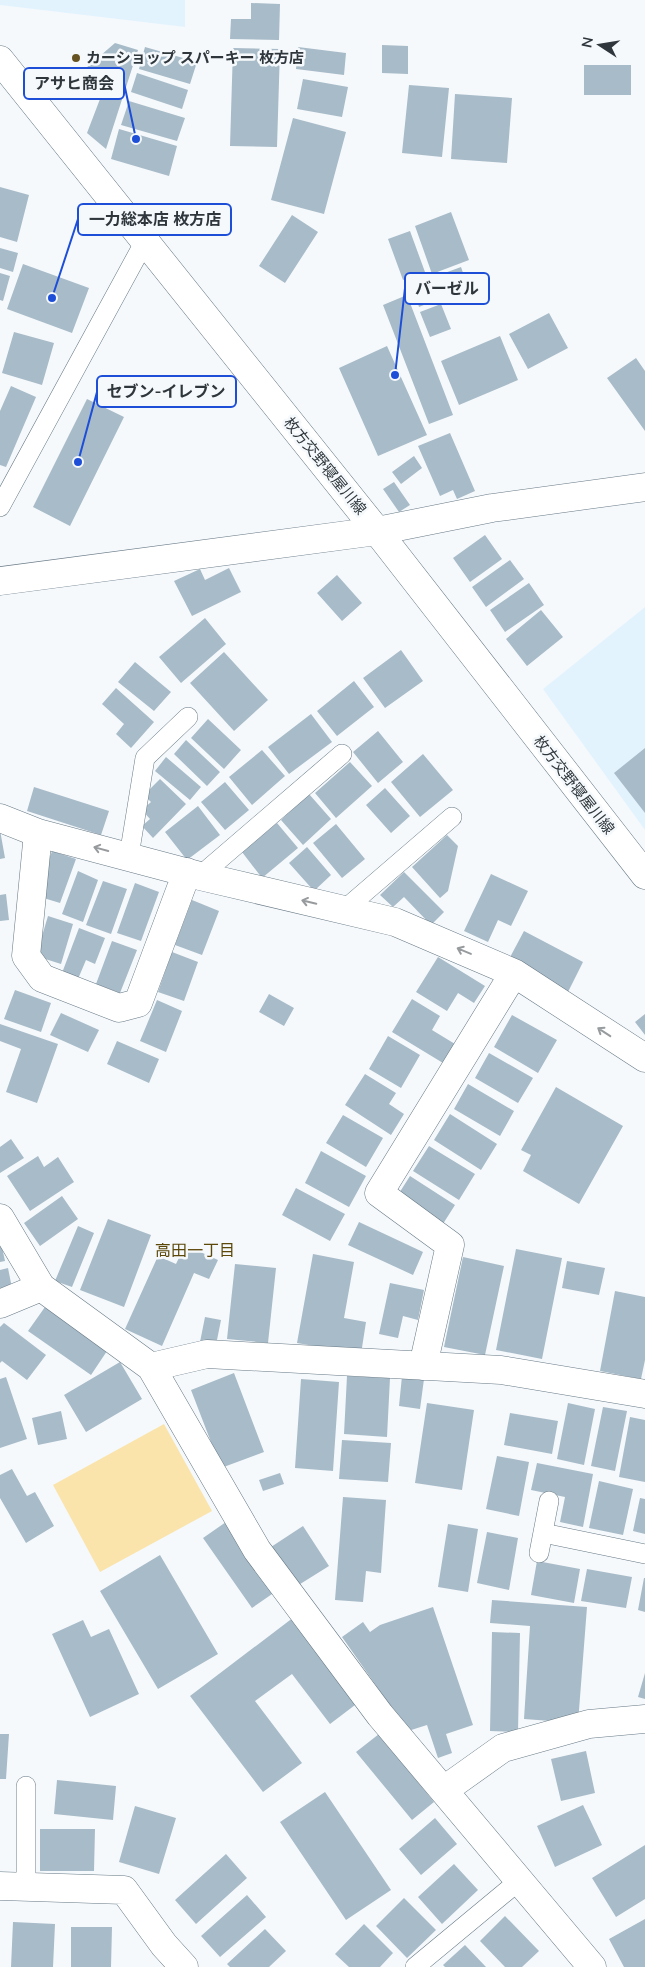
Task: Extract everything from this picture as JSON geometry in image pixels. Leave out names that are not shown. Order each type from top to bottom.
[{"type":"street","name":"枚方交野寝屋川線","points":[[0,60],[377,531],[645,875]]},
{"type":"street","points":[[0,581],[377,531],[492,508],[645,487]]},
{"type":"street","points":[[0,818],[38,833],[194,874],[395,922],[514,973],[645,1058]]},
{"type":"street","points":[[38,833],[26,956],[42,978],[119,1008],[138,1003],[194,874]]},
{"type":"street","points":[[423,1366],[450,1245],[379,1193],[514,973]]},
{"type":"street","points":[[0,1218],[41,1287],[151,1367],[257,1550],[380,1715],[592,1967]]},
{"type":"street","points":[[0,1304],[41,1287]]},
{"type":"street","points":[[151,1367],[207,1354],[501,1370],[645,1394]]},
{"type":"street","points":[[444,1790],[503,1748],[589,1724],[645,1719]]},
{"type":"street","points":[[13,1886],[124,1890],[164,1944],[184,1967]]},
{"type":"lane","points":[[0,507],[145,241]]},
{"type":"lane","points":[[129,856],[146,758],[188,717]]},
{"type":"lane","points":[[194,874],[342,754]]},
{"type":"lane","points":[[344,910],[452,817]]},
{"type":"lane","points":[[540,1553],[549,1501]]},
{"type":"lane","points":[[543,1532],[645,1554]]},
{"type":"lane","points":[[13,1886],[26,1786]]},
{"type":"lane","points":[[415,1967],[520,1880]]},
{"type":"shaded area","points":[[0,0],[185,0],[185,27],[0,5]]},
{"type":"shaded area","points":[[645,607],[645,830],[543,689]]},
{"type":"shaded area","points":[[164,1424],[212,1511],[100,1572],[53,1485]]},
{"type":"building","points":[[251,3],[280,4],[279,40],[230,39],[231,19],[251,19]]},
{"type":"building","points":[[115,43],[138,50],[106,149],[87,133],[100,99],[79,74]]},
{"type":"building","points":[[382,45],[408,46],[408,74],[382,73]]},
{"type":"building","points":[[145,47],[197,62],[190,84],[139,69]]},
{"type":"building","points":[[298,47],[346,53],[344,75],[296,69]]},
{"type":"building","points":[[233,48],[280,49],[277,147],[230,146]]},
{"type":"building","points":[[584,65],[631,65],[631,95],[584,95]]},
{"type":"building","points":[[137,73],[188,90],[182,109],[131,92]]},
{"type":"building","points":[[303,79],[348,87],[342,117],[297,109]]},
{"type":"building","points":[[409,85],[449,88],[442,157],[402,153]]},
{"type":"building","points":[[455,94],[512,98],[507,163],[451,159]]},
{"type":"building","points":[[129,101],[185,118],[177,141],[121,125]]},
{"type":"building","points":[[293,118],[346,132],[324,214],[271,200]]},
{"type":"building","points":[[119,129],[177,146],[169,176],[111,159]]},
{"type":"building","points":[[0,187],[29,195],[17,242],[0,237]]},
{"type":"building","points":[[451,212],[469,260],[432,274],[415,226]]},
{"type":"building","points":[[292,215],[318,232],[285,283],[259,266]]},
{"type":"building","points":[[410,231],[425,272],[403,280],[388,239]]},
{"type":"building","points":[[0,248],[18,253],[13,272],[0,268]]},
{"type":"building","points":[[23,264],[89,288],[72,333],[7,309]]},
{"type":"building","points":[[461,267],[468,287],[419,307],[412,285]]},
{"type":"building","points":[[0,273],[10,276],[3,301],[0,300]]},
{"type":"building","points":[[407,295],[453,415],[429,424],[383,305]]},
{"type":"building","points":[[441,304],[451,329],[430,337],[420,312]]},
{"type":"building","points":[[549,313],[568,348],[528,369],[509,334]]},
{"type":"building","points":[[14,332],[54,343],[42,385],[2,373]]},
{"type":"building","points":[[500,336],[518,380],[459,405],[441,361]]},
{"type":"building","points":[[387,346],[427,435],[378,456],[339,368]]},
{"type":"building","points":[[636,358],[645,371],[645,431],[607,378]]},
{"type":"building","points":[[11,386],[36,397],[6,467],[0,465],[0,411]]},
{"type":"building","points":[[87,399],[124,417],[70,526],[33,507]]},
{"type":"building","points":[[450,433],[475,491],[457,499],[453,490],[440,496],[418,446]]},
{"type":"building","points":[[414,456],[422,468],[401,484],[392,472]]},
{"type":"building","points":[[394,482],[410,505],[399,512],[383,489]]},
{"type":"building","points":[[485,535],[502,559],[470,582],[453,558]]},
{"type":"building","points":[[510,560],[524,579],[486,607],[472,587]]},
{"type":"building","points":[[229,568],[241,592],[192,616],[174,581],[200,569],[205,580]]},
{"type":"building","points":[[337,575],[362,603],[342,621],[317,593]]},
{"type":"building","points":[[529,583],[544,605],[505,632],[490,610]]},
{"type":"building","points":[[541,610],[563,637],[527,666],[506,639]]},
{"type":"building","points":[[205,618],[226,644],[181,683],[159,657]]},
{"type":"building","points":[[401,650],[423,681],[385,708],[363,678]]},
{"type":"building","points":[[224,652],[268,700],[234,731],[190,683]]},
{"type":"building","points":[[135,662],[171,692],[154,711],[118,682]]},
{"type":"building","points":[[354,681],[374,707],[337,736],[317,711]]},
{"type":"building","points":[[116,688],[154,722],[131,748],[116,734],[124,724],[102,704]]},
{"type":"building","points":[[311,714],[332,742],[289,774],[268,747]]},
{"type":"building","points":[[208,719],[241,750],[224,769],[191,738]]},
{"type":"building","points":[[378,731],[403,762],[378,783],[353,752]]},
{"type":"building","points":[[186,740],[220,772],[207,786],[174,754]]},
{"type":"building","points":[[645,748],[645,813],[614,773]]},
{"type":"building","points":[[262,750],[285,776],[252,805],[229,777]]},
{"type":"building","points":[[423,754],[453,790],[420,817],[391,782]]},
{"type":"building","points":[[166,757],[201,787],[190,800],[155,771]]},
{"type":"building","points":[[350,762],[372,786],[336,818],[315,793]]},
{"type":"building","points":[[160,779],[186,804],[153,838],[142,826],[150,819],[142,810],[151,802],[144,795]]},
{"type":"building","points":[[225,782],[249,810],[225,830],[201,802]]},
{"type":"building","points":[[34,787],[109,811],[101,835],[27,811]]},
{"type":"building","points":[[385,788],[410,816],[391,833],[366,805]]},
{"type":"building","points":[[309,794],[331,819],[303,845],[281,820]]},
{"type":"building","points":[[198,806],[220,835],[187,860],[165,832]]},
{"type":"building","points":[[277,823],[298,848],[262,878],[242,852]]},
{"type":"building","points":[[336,824],[365,859],[342,878],[313,843]]},
{"type":"building","points":[[0,830],[5,858],[0,859]]},
{"type":"building","points":[[447,835],[458,846],[448,891],[440,898],[412,867]]},
{"type":"building","points":[[307,847],[331,875],[314,891],[289,863]]},
{"type":"building","points":[[52,851],[76,859],[60,903],[37,896]]},
{"type":"building","points":[[78,871],[98,880],[83,922],[62,914]]},
{"type":"building","points":[[404,872],[444,912],[431,925],[404,897],[393,907],[380,895]]},
{"type":"building","points":[[491,874],[528,891],[511,926],[498,920],[488,942],[464,931]]},
{"type":"building","points":[[103,881],[127,889],[111,934],[86,925]]},
{"type":"building","points":[[135,883],[159,892],[141,941],[117,933]]},
{"type":"building","points":[[6,894],[9,920],[0,921],[0,895]]},
{"type":"building","points":[[192,900],[219,911],[202,955],[175,945]]},
{"type":"building","points":[[48,916],[73,924],[61,964],[36,956]]},
{"type":"building","points":[[79,928],[105,938],[95,964],[86,960],[78,979],[62,973]]},
{"type":"building","points":[[524,931],[583,962],[568,992],[508,961]]},
{"type":"building","points":[[112,941],[137,950],[120,993],[96,984]]},
{"type":"building","points":[[172,952],[198,962],[184,1001],[158,992]]},
{"type":"building","points":[[438,957],[485,986],[474,1003],[458,993],[447,1011],[416,992]]},
{"type":"building","points":[[15,990],[51,1003],[41,1032],[4,1019]]},
{"type":"building","points":[[269,994],[294,1008],[284,1026],[259,1012]]},
{"type":"building","points":[[412,999],[440,1016],[432,1030],[455,1044],[443,1063],[392,1032]]},
{"type":"building","points":[[157,1000],[182,1011],[166,1052],[140,1041]]},
{"type":"building","points":[[61,1013],[99,1030],[88,1052],[50,1035]]},
{"type":"building","points":[[645,1014],[645,1035],[635,1022]]},
{"type":"building","points":[[512,1015],[557,1040],[538,1073],[494,1047]]},
{"type":"building","points":[[0,1024],[58,1044],[37,1103],[6,1092],[21,1049],[0,1041]]},
{"type":"building","points":[[388,1036],[420,1055],[401,1088],[369,1069]]},
{"type":"building","points":[[117,1041],[159,1059],[149,1083],[107,1064]]},
{"type":"building","points":[[489,1053],[533,1078],[518,1103],[475,1078]]},
{"type":"building","points":[[365,1074],[396,1093],[389,1104],[404,1114],[391,1135],[345,1105]]},
{"type":"building","points":[[468,1084],[514,1111],[500,1136],[454,1109]]},
{"type":"building","points":[[556,1087],[623,1126],[579,1204],[523,1171],[531,1155],[521,1150]]},
{"type":"building","points":[[450,1114],[497,1144],[481,1170],[434,1140]]},
{"type":"building","points":[[343,1115],[383,1138],[366,1167],[326,1143]]},
{"type":"building","points":[[11,1139],[24,1158],[0,1173],[0,1147]]},
{"type":"building","points":[[429,1146],[475,1174],[459,1200],[413,1171]]},
{"type":"building","points":[[321,1151],[366,1176],[349,1207],[305,1183]]},
{"type":"building","points":[[38,1156],[44,1167],[58,1157],[74,1182],[30,1211],[7,1176]]},
{"type":"building","points":[[410,1176],[455,1205],[441,1227],[396,1198]]},
{"type":"building","points":[[296,1188],[345,1214],[330,1241],[282,1215]]},
{"type":"building","points":[[62,1196],[78,1219],[40,1246],[24,1223]]},
{"type":"building","points":[[108,1219],[151,1235],[124,1307],[80,1290]]},
{"type":"building","points":[[359,1222],[423,1252],[413,1275],[348,1245]]},
{"type":"building","points":[[78,1226],[94,1233],[72,1287],[55,1281]]},
{"type":"building","points":[[0,1238],[5,1261],[0,1262]]},
{"type":"building","points":[[185,1245],[218,1260],[209,1279],[194,1273],[162,1346],[125,1329],[158,1256],[176,1264]]},
{"type":"building","points":[[516,1249],[562,1258],[542,1359],[496,1350]]},
{"type":"building","points":[[313,1254],[354,1262],[344,1318],[366,1322],[361,1354],[297,1343]]},
{"type":"building","points":[[463,1257],[504,1266],[485,1355],[444,1347]]},
{"type":"building","points":[[567,1261],[605,1268],[599,1295],[562,1288]]},
{"type":"building","points":[[235,1264],[276,1268],[268,1343],[227,1339]]},
{"type":"building","points":[[8,1268],[13,1293],[0,1295],[0,1270]]},
{"type":"building","points":[[390,1283],[424,1290],[418,1320],[403,1316],[398,1338],[379,1334]]},
{"type":"building","points":[[615,1291],[645,1297],[645,1360],[641,1379],[600,1371]]},
{"type":"building","points":[[45,1307],[107,1351],[91,1375],[28,1331]]},
{"type":"building","points":[[205,1317],[221,1320],[216,1345],[200,1342]]},
{"type":"building","points":[[4,1323],[46,1355],[27,1380],[2,1361],[0,1363],[0,1327]]},
{"type":"building","points":[[120,1362],[142,1399],[86,1432],[64,1395]]},
{"type":"building","points":[[234,1373],[264,1452],[221,1468],[191,1390]]},
{"type":"building","points":[[347,1376],[390,1378],[387,1437],[344,1434]]},
{"type":"building","points":[[402,1376],[424,1379],[420,1409],[399,1406]]},
{"type":"building","points":[[6,1377],[27,1439],[0,1448],[0,1379]]},
{"type":"building","points":[[301,1379],[339,1382],[333,1471],[295,1468]]},
{"type":"building","points":[[427,1403],[474,1410],[462,1490],[415,1483]]},
{"type":"building","points":[[568,1403],[595,1409],[584,1465],[557,1459]]},
{"type":"building","points":[[603,1407],[627,1411],[615,1471],[591,1466]]},
{"type":"building","points":[[61,1411],[67,1439],[38,1445],[32,1418]]},
{"type":"building","points":[[510,1413],[558,1421],[552,1454],[504,1445]]},
{"type":"building","points":[[630,1417],[645,1420],[645,1482],[619,1477]]},
{"type":"building","points":[[342,1440],[391,1443],[388,1482],[339,1479]]},
{"type":"building","points":[[497,1456],[529,1462],[519,1516],[486,1509]]},
{"type":"building","points":[[537,1463],[593,1474],[583,1527],[560,1522],[565,1497],[531,1490]]},
{"type":"building","points":[[12,1469],[27,1496],[35,1492],[54,1526],[26,1543],[0,1498],[0,1475]]},
{"type":"building","points":[[280,1473],[284,1484],[263,1491],[259,1480]]},
{"type":"building","points":[[599,1481],[633,1489],[623,1535],[589,1528]]},
{"type":"building","points":[[343,1497],[386,1500],[381,1573],[366,1571],[363,1602],[335,1600]]},
{"type":"building","points":[[640,1498],[645,1499],[645,1534],[633,1531]]},
{"type":"building","points":[[226,1522],[275,1592],[252,1608],[203,1538]]},
{"type":"building","points":[[448,1524],[478,1529],[468,1592],[438,1587]]},
{"type":"building","points":[[303,1526],[329,1566],[297,1586],[271,1547]]},
{"type":"building","points":[[487,1532],[518,1538],[509,1590],[477,1583]]},
{"type":"building","points":[[160,1555],[218,1654],[158,1689],[100,1591]]},
{"type":"building","points":[[537,1561],[580,1569],[574,1603],[531,1595]]},
{"type":"building","points":[[587,1569],[632,1577],[626,1608],[581,1601]]},
{"type":"building","points":[[645,1578],[645,1612],[638,1610]]},
{"type":"building","points":[[492,1600],[587,1607],[578,1723],[524,1719],[530,1626],[490,1623]]},
{"type":"building","points":[[433,1607],[473,1725],[446,1734],[452,1753],[438,1758],[427,1725],[408,1731],[342,1637],[363,1622],[370,1632],[380,1625]]},
{"type":"building","points":[[294,1617],[359,1702],[330,1724],[292,1674],[255,1701],[302,1763],[263,1792],[190,1696]]},
{"type":"building","points":[[83,1620],[91,1637],[109,1629],[139,1694],[90,1717],[52,1634]]},
{"type":"building","points":[[492,1632],[520,1633],[518,1732],[490,1731]]},
{"type":"building","points":[[645,1673],[645,1699],[638,1697]]},
{"type":"building","points":[[0,1734],[9,1734],[6,1779],[0,1779]]},
{"type":"building","points":[[379,1734],[434,1802],[412,1820],[356,1752]]},
{"type":"building","points":[[586,1751],[595,1793],[561,1801],[551,1759]]},
{"type":"building","points":[[57,1780],[116,1786],[113,1820],[54,1814]]},
{"type":"building","points":[[325,1792],[391,1890],[346,1920],[280,1822]]},
{"type":"building","points":[[583,1805],[602,1845],[555,1867],[537,1826]]},
{"type":"building","points":[[135,1806],[176,1818],[159,1874],[119,1862]]},
{"type":"building","points":[[435,1818],[457,1844],[421,1875],[399,1849]]},
{"type":"building","points":[[40,1829],[95,1829],[94,1871],[40,1871]]},
{"type":"building","points":[[645,1845],[645,1899],[616,1917],[592,1878]]},
{"type":"building","points":[[226,1854],[247,1878],[196,1924],[175,1900]]},
{"type":"building","points":[[454,1864],[478,1890],[442,1924],[418,1897]]},
{"type":"building","points":[[247,1895],[266,1917],[220,1957],[201,1936]]},
{"type":"building","points":[[404,1898],[436,1930],[407,1958],[376,1926]]},
{"type":"building","points":[[505,1916],[539,1951],[522,1967],[505,1967],[480,1941]]},
{"type":"building","points":[[645,1919],[645,1967],[624,1967],[609,1939]]},
{"type":"building","points":[[13,1922],[55,1924],[53,1967],[11,1967]]},
{"type":"building","points":[[364,1924],[393,1953],[380,1967],[349,1967],[335,1954]]},
{"type":"building","points":[[71,1927],[112,1927],[111,1967],[71,1967]]},
{"type":"building","points":[[265,1929],[286,1951],[269,1967],[230,1967],[227,1964]]},
{"type":"building","points":[[465,1945],[486,1967],[445,1967],[443,1965]]},
{"type":"place","name":"カーショップ スパーキー 枚方店","points":[[76,58]]},
{"type":"place","name":"アサヒ商会","points":[[136,139]]},
{"type":"place","name":"一力総本店 枚方店","points":[[52,298]]},
{"type":"place","name":"バーゼル","points":[[395,375]]},
{"type":"place","name":"セブン-イレブン","points":[[78,462]]},
{"type":"district","name":"高田一丁目","points":[[195,1250]]}]
